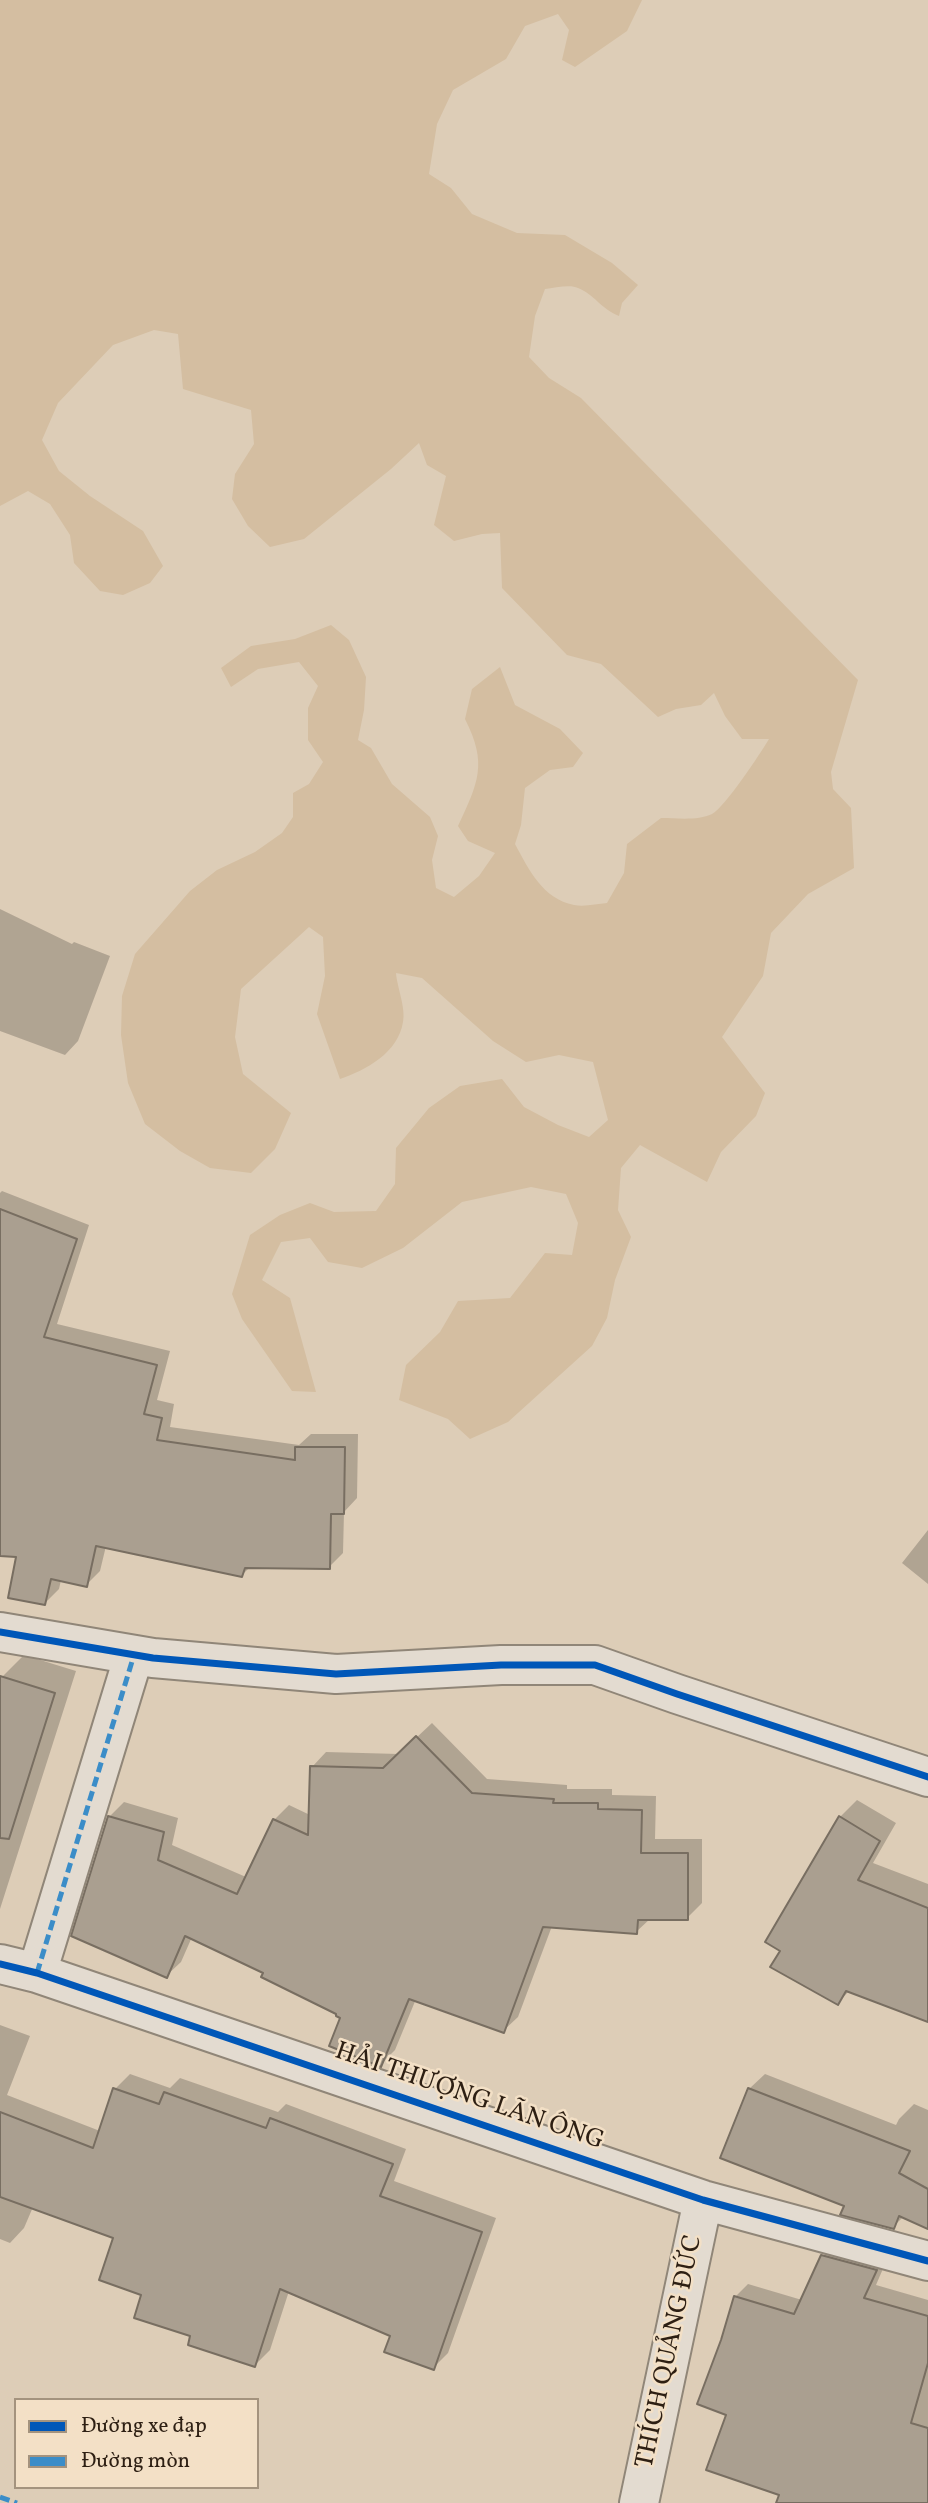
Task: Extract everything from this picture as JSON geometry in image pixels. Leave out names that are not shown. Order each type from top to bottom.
[{"type":"street","points":[[0,1632],[134,1655],[336,1674],[502,1665],[595,1665],[928,1777]]},
{"type":"street","points":[[37,1973],[134,1655]]},
{"type":"street","name":"HẢI THƯỢNG LÃN ÔNG","points":[[0,1964],[37,1973],[703,2200],[928,2261]]},
{"type":"street","name":"THÍCH QUẢNG ĐỨC","points":[[639,2503],[703,2200]]},
{"type":"shaded area","points":[[0,0],[642,0],[627,31],[575,67],[562,60],[569,30],[558,14],[525,26],[506,59],[453,90],[437,124],[429,174],[451,188],[472,214],[517,233],[565,235],[612,263],[638,285],[622,303],[619,316],[578,288],[567,286],[545,289],[535,316],[529,357],[549,378],[581,398],[858,680],[831,772],[833,789],[851,808],[854,868],[808,894],[771,933],[763,976],[722,1037],[765,1093],[756,1116],[721,1152],[707,1182],[640,1145],[621,1168],[618,1210],[631,1237],[615,1280],[607,1318],[592,1346],[508,1422],[470,1439],[448,1419],[399,1400],[406,1365],[440,1332],[458,1301],[510,1298],[545,1253],[572,1255],[578,1223],[566,1194],[531,1187],[462,1202],[403,1248],[362,1268],[328,1262],[310,1238],[281,1242],[262,1280],[290,1298],[316,1392],[292,1391],[242,1319],[232,1294],[250,1235],[280,1215],[310,1203],[334,1212],[376,1211],[395,1184],[396,1148],[429,1108],[460,1086],[502,1079],[524,1107],[589,1137],[608,1120],[593,1062],[559,1055],[526,1062],[493,1041],[422,978],[396,973],[403,1022],[395,1043],[370,1065],[340,1079],[317,1014],[325,976],[323,937],[309,927],[241,989],[235,1037],[243,1074],[291,1113],[275,1149],[251,1173],[210,1168],[180,1151],[145,1124],[128,1083],[121,1035],[122,996],[135,954],[190,891],[217,870],[255,852],[282,833],[293,817],[293,793],[309,784],[323,762],[308,740],[308,708],[318,686],[299,662],[258,669],[231,687],[221,668],[251,646],[295,639],[331,625],[349,640],[366,677],[364,710],[358,740],[371,748],[392,784],[430,817],[438,836],[432,860],[436,888],[454,897],[479,876],[495,853],[468,841],[458,826],[478,773],[476,749],[465,719],[472,689],[500,667],[515,705],[560,729],[583,753],[573,767],[550,770],[525,788],[521,825],[515,844],[545,890],[563,902],[574,905],[607,903],[624,873],[627,844],[661,818],[700,818],[718,809],[769,739],[742,739],[725,716],[714,693],[701,705],[676,709],[658,717],[601,664],[567,655],[502,588],[500,533],[454,541],[434,525],[446,476],[427,465],[419,443],[304,539],[270,547],[248,526],[232,499],[235,474],[254,444],[251,410],[183,389],[178,334],[154,330],[113,345],[58,403],[42,440],[59,471],[90,496],[143,531],[163,566],[150,583],[123,595],[100,591],[74,563],[70,535],[50,504],[28,491],[0,506]]},
{"type":"building","points":[[0,1209],[77,1239],[44,1337],[157,1365],[144,1414],[162,1418],[157,1440],[295,1460],[295,1447],[345,1447],[344,1514],[331,1514],[330,1569],[245,1568],[242,1577],[96,1546],[87,1587],[51,1579],[45,1605],[8,1598],[16,1557],[0,1556]]},
{"type":"building","points":[[0,1676],[55,1693],[9,1839],[0,1838]]},
{"type":"building","points":[[416,1736],[472,1793],[554,1799],[553,1803],[598,1803],[598,1809],[642,1810],[641,1853],[688,1853],[688,1920],[638,1920],[637,1934],[543,1927],[504,2033],[409,1999],[381,2067],[329,2046],[340,2018],[336,2014],[261,1977],[263,1973],[185,1936],[167,1978],[71,1936],[108,1816],[164,1832],[158,1860],[237,1894],[273,1819],[308,1835],[310,1766],[383,1768]]},
{"type":"building","points":[[839,1816],[880,1841],[858,1880],[928,1908],[928,2022],[846,1991],[838,2005],[770,1967],[780,1951],[765,1942]]},
{"type":"building","points":[[113,2088],[159,2104],[164,2092],[266,2128],[270,2118],[393,2164],[380,2196],[482,2232],[434,2370],[384,2352],[390,2336],[280,2289],[255,2367],[188,2345],[190,2336],[134,2318],[141,2295],[99,2280],[113,2238],[0,2197],[0,2112],[93,2148]]},
{"type":"building","points":[[748,2088],[910,2151],[899,2173],[928,2189],[928,2229],[899,2216],[894,2229],[840,2215],[844,2206],[720,2158]]},
{"type":"building","points":[[821,2255],[877,2270],[864,2298],[928,2316],[928,2363],[911,2423],[928,2428],[928,2503],[776,2503],[779,2495],[706,2470],[726,2415],[697,2404],[734,2296],[794,2314]]},
{"type":"marked path","points":[[37,1973],[134,1655]]},
{"type":"marked path","points":[[0,2497],[17,2503]]},
{"type":"cycle path","points":[[0,1632],[153,1658],[336,1674],[501,1665],[595,1665],[928,1777]]},
{"type":"cycle path","points":[[0,1964],[37,1973],[703,2200],[928,2261]]}]
